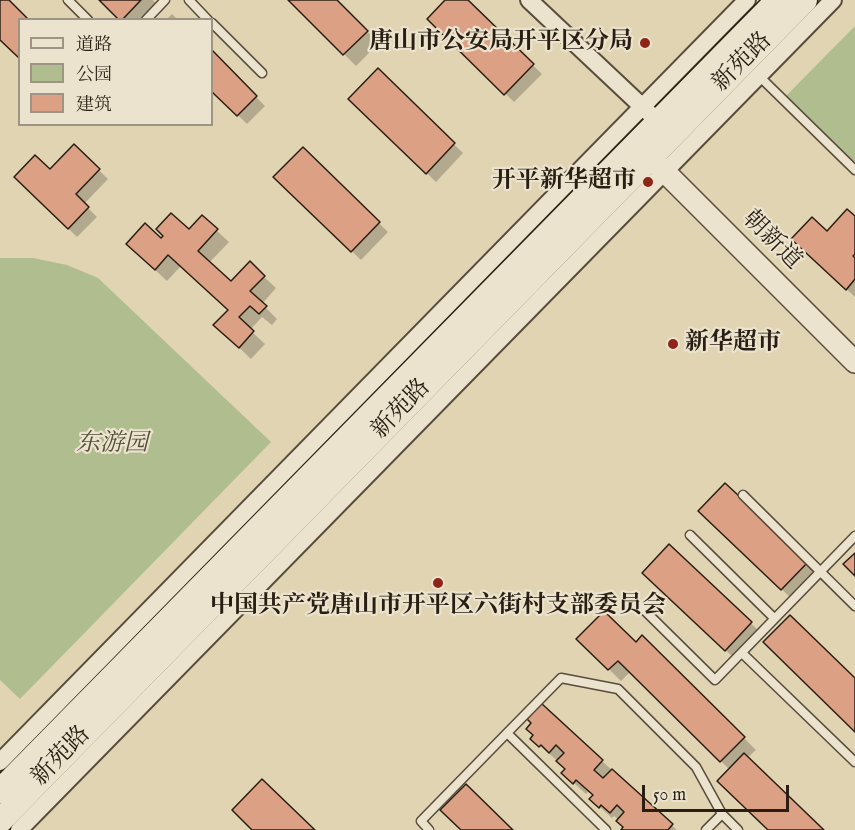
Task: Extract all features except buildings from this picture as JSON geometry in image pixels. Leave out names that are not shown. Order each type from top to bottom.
[{"type":"main road","name":"新苑路","points":[[0,791],[650,114],[778,0]]},
{"type":"main road","name":"新苑路","points":[[6,824],[658,164],[805,0]]},
{"type":"street","points":[[529,0],[650,114]]},
{"type":"street","points":[[0,762],[650,114],[747,0]]},
{"type":"street","points":[[658,164],[759,76],[833,0]]},
{"type":"street","name":"朝新道","points":[[658,164],[855,362]]},
{"type":"lane","points":[[68,0],[86,18]]},
{"type":"lane","points":[[148,18],[165,0]]},
{"type":"lane","points":[[189,0],[207,18]]},
{"type":"lane","points":[[213,24],[262,73]]},
{"type":"lane","points":[[759,76],[855,170]]},
{"type":"lane","points":[[743,495],[855,606]]},
{"type":"lane","points":[[690,535],[774,618]]},
{"type":"lane","points":[[639,605],[715,680],[855,536]]},
{"type":"lane","points":[[742,653],[855,762]]},
{"type":"lane","points":[[429,830],[421,821],[561,678],[618,689],[696,767],[722,814],[738,830]]},
{"type":"lane","points":[[507,733],[606,830]]},
{"type":"lane","points":[[706,830],[722,814]]},
{"type":"green space","points":[[855,26],[855,165],[785,97]]},
{"type":"green space","name":"东游园","points":[[0,258],[33,258],[67,265],[98,278],[271,442],[20,699],[0,680]]},
{"type":"place","name":"唐山市公安局开平区分局","points":[[645,43]]},
{"type":"place","name":"开平新华超市","points":[[648,182]]},
{"type":"place","name":"新华超市","points":[[673,344]]},
{"type":"place","name":"中国共产党唐山市开平区六街村支部委员会","points":[[438,583]]}]
